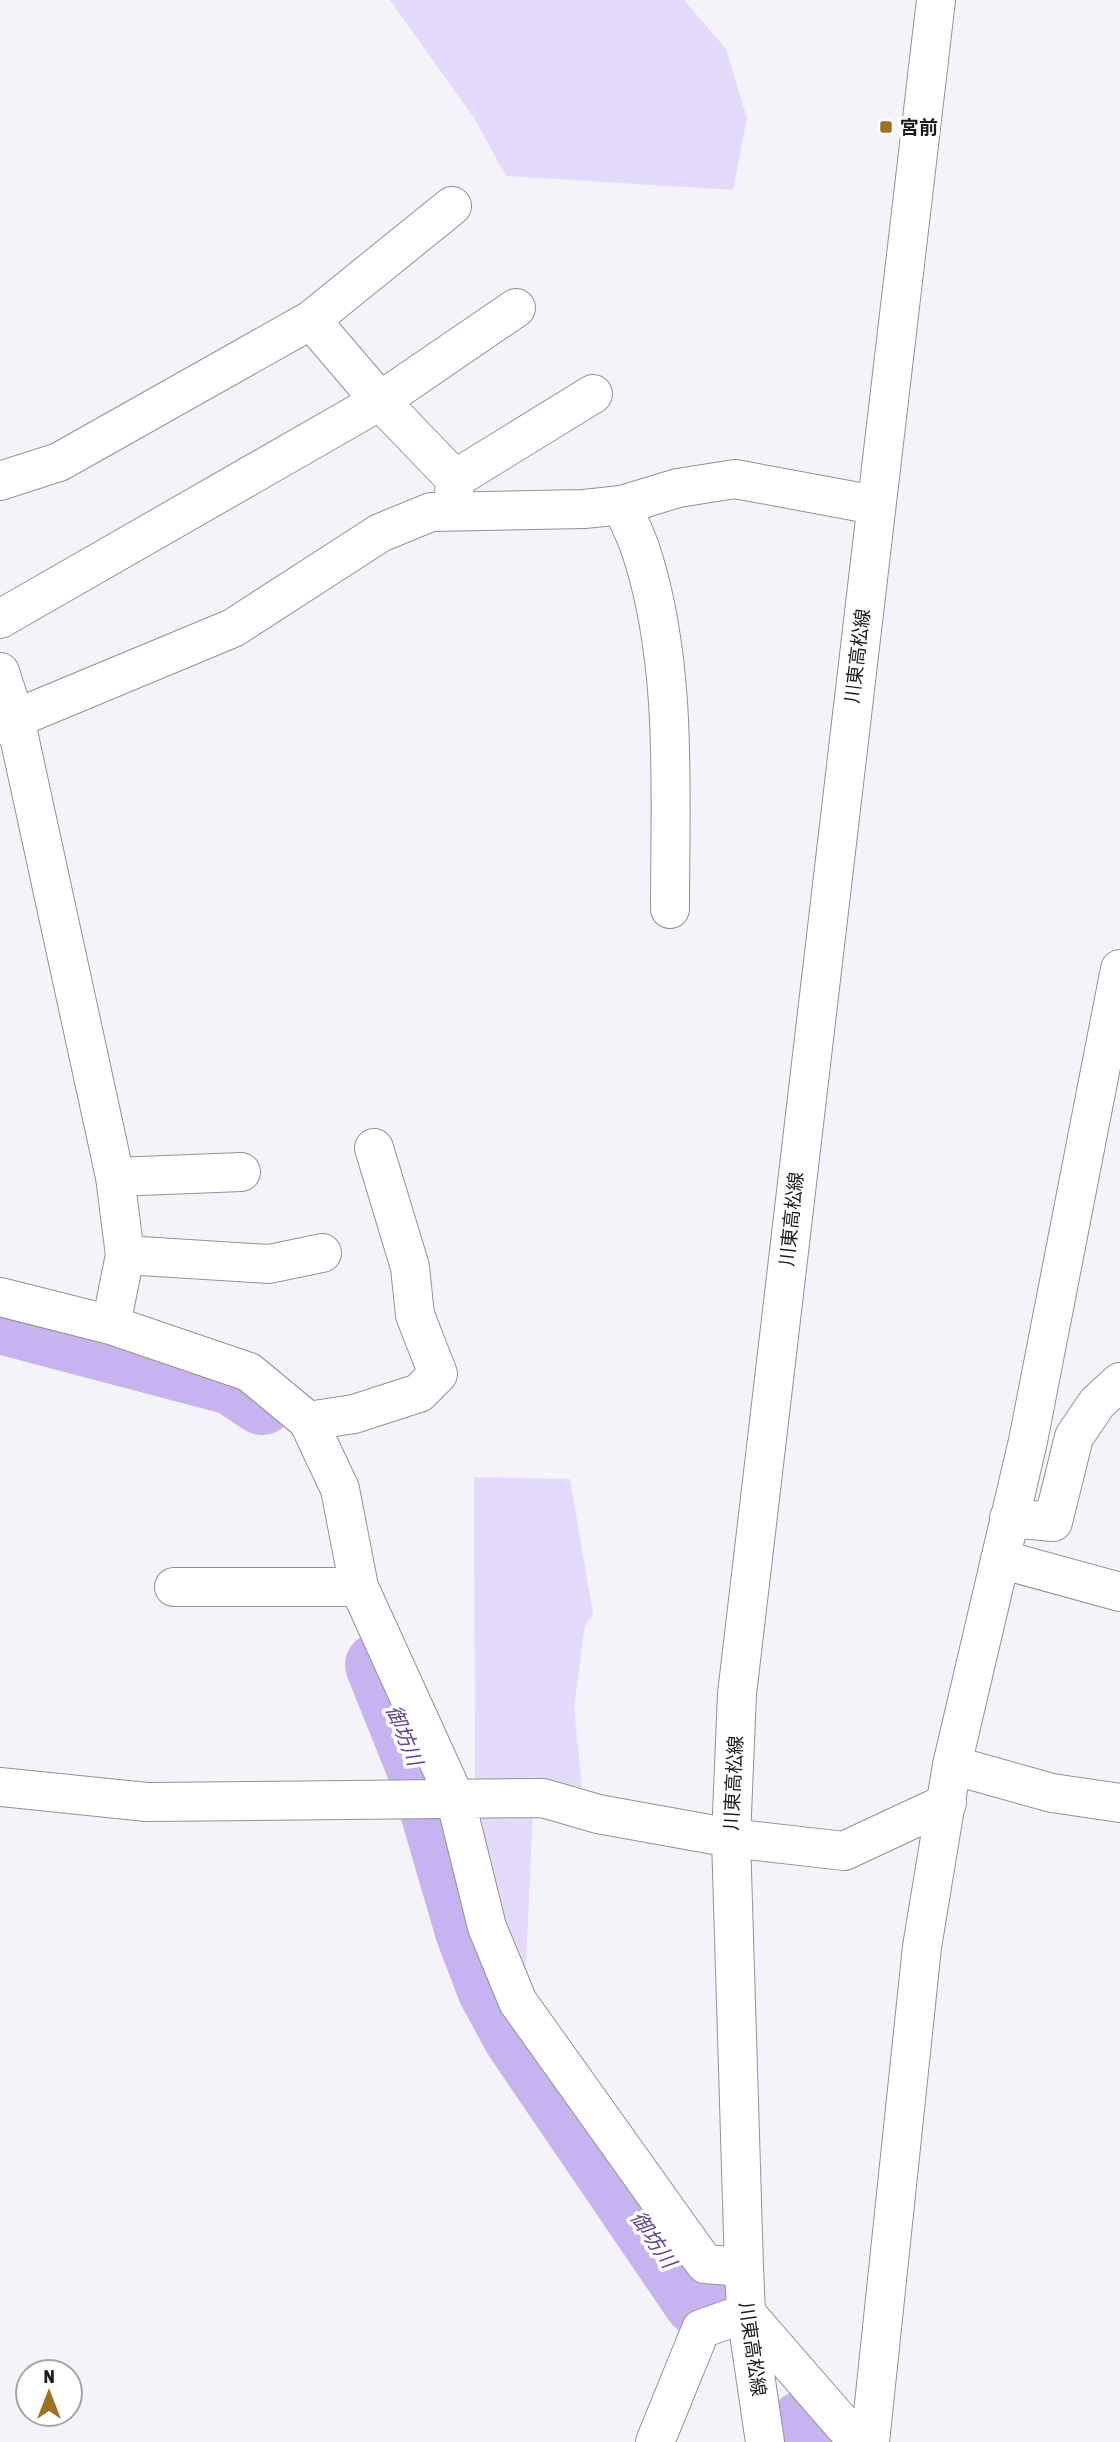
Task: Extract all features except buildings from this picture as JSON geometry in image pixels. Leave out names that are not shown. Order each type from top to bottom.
[{"type":"street","name":"川東高松線","points":[[765,2442],[746,2313],[744,2267],[731,1838],[737,1695],[874,505],[936,0]]},
{"type":"street","points":[[0,481],[60,462],[311,320],[452,206]]},
{"type":"street","points":[[0,619],[380,401],[516,308]]},
{"type":"street","points":[[311,320],[380,401],[454,495],[584,509],[622,505],[678,488],[735,479],[874,505]]},
{"type":"street","points":[[8,722],[233,628],[380,533],[431,512],[593,394]]},
{"type":"street","points":[[622,505],[642,554],[661,635],[668,723],[670,909]]},
{"type":"street","points":[[0,672],[8,722],[115,1177],[125,1255],[111,1325]]},
{"type":"street","points":[[870,2442],[922,1947],[952,1765],[1028,1441],[1120,969]]},
{"type":"street","points":[[308,1421],[354,1414],[419,1393],[438,1374],[415,1315],[410,1267],[374,1148]]},
{"type":"street","points":[[115,1177],[241,1172]]},
{"type":"street","points":[[125,1255],[269,1264],[321,1253]]},
{"type":"street","points":[[0,1297],[111,1325],[249,1372],[308,1421],[340,1489],[348,1588],[518,2002],[705,2264],[744,2267]]},
{"type":"street","points":[[1009,1518],[1053,1522],[1074,1437],[1097,1402],[1120,1382]]},
{"type":"street","points":[[1000,1559],[1120,1592]]},
{"type":"street","points":[[174,1587],[348,1588]]},
{"type":"street","points":[[952,1765],[1052,1793],[1120,1803]]},
{"type":"street","points":[[0,1787],[147,1802],[543,1798],[598,1814],[731,1838],[844,1851],[947,1803]]},
{"type":"street","points":[[655,2442],[701,2329],[746,2313],[858,2442]]},
{"type":"shaded area","points":[[390,0],[684,0],[726,49],[747,118],[733,190],[506,176],[474,118]]},
{"type":"shaded area","points":[[474,1477],[570,1479],[593,1614],[585,1625],[574,1707],[583,1798],[475,1785]]},
{"type":"shaded area","points":[[476,1806],[533,1809],[525,1986],[507,1960]]},
{"type":"waterway","name":"御坊川","points":[[0,1321],[232,1382],[262,1402]]},
{"type":"waterway","name":"御坊川","points":[[378,1665],[423,1777],[468,1931],[490,1989],[516,2037],[697,2303]]},
{"type":"waterway","name":"御坊川","points":[[802,2424],[821,2442]]},
{"type":"place","name":"宮前","points":[[886,127]]}]
